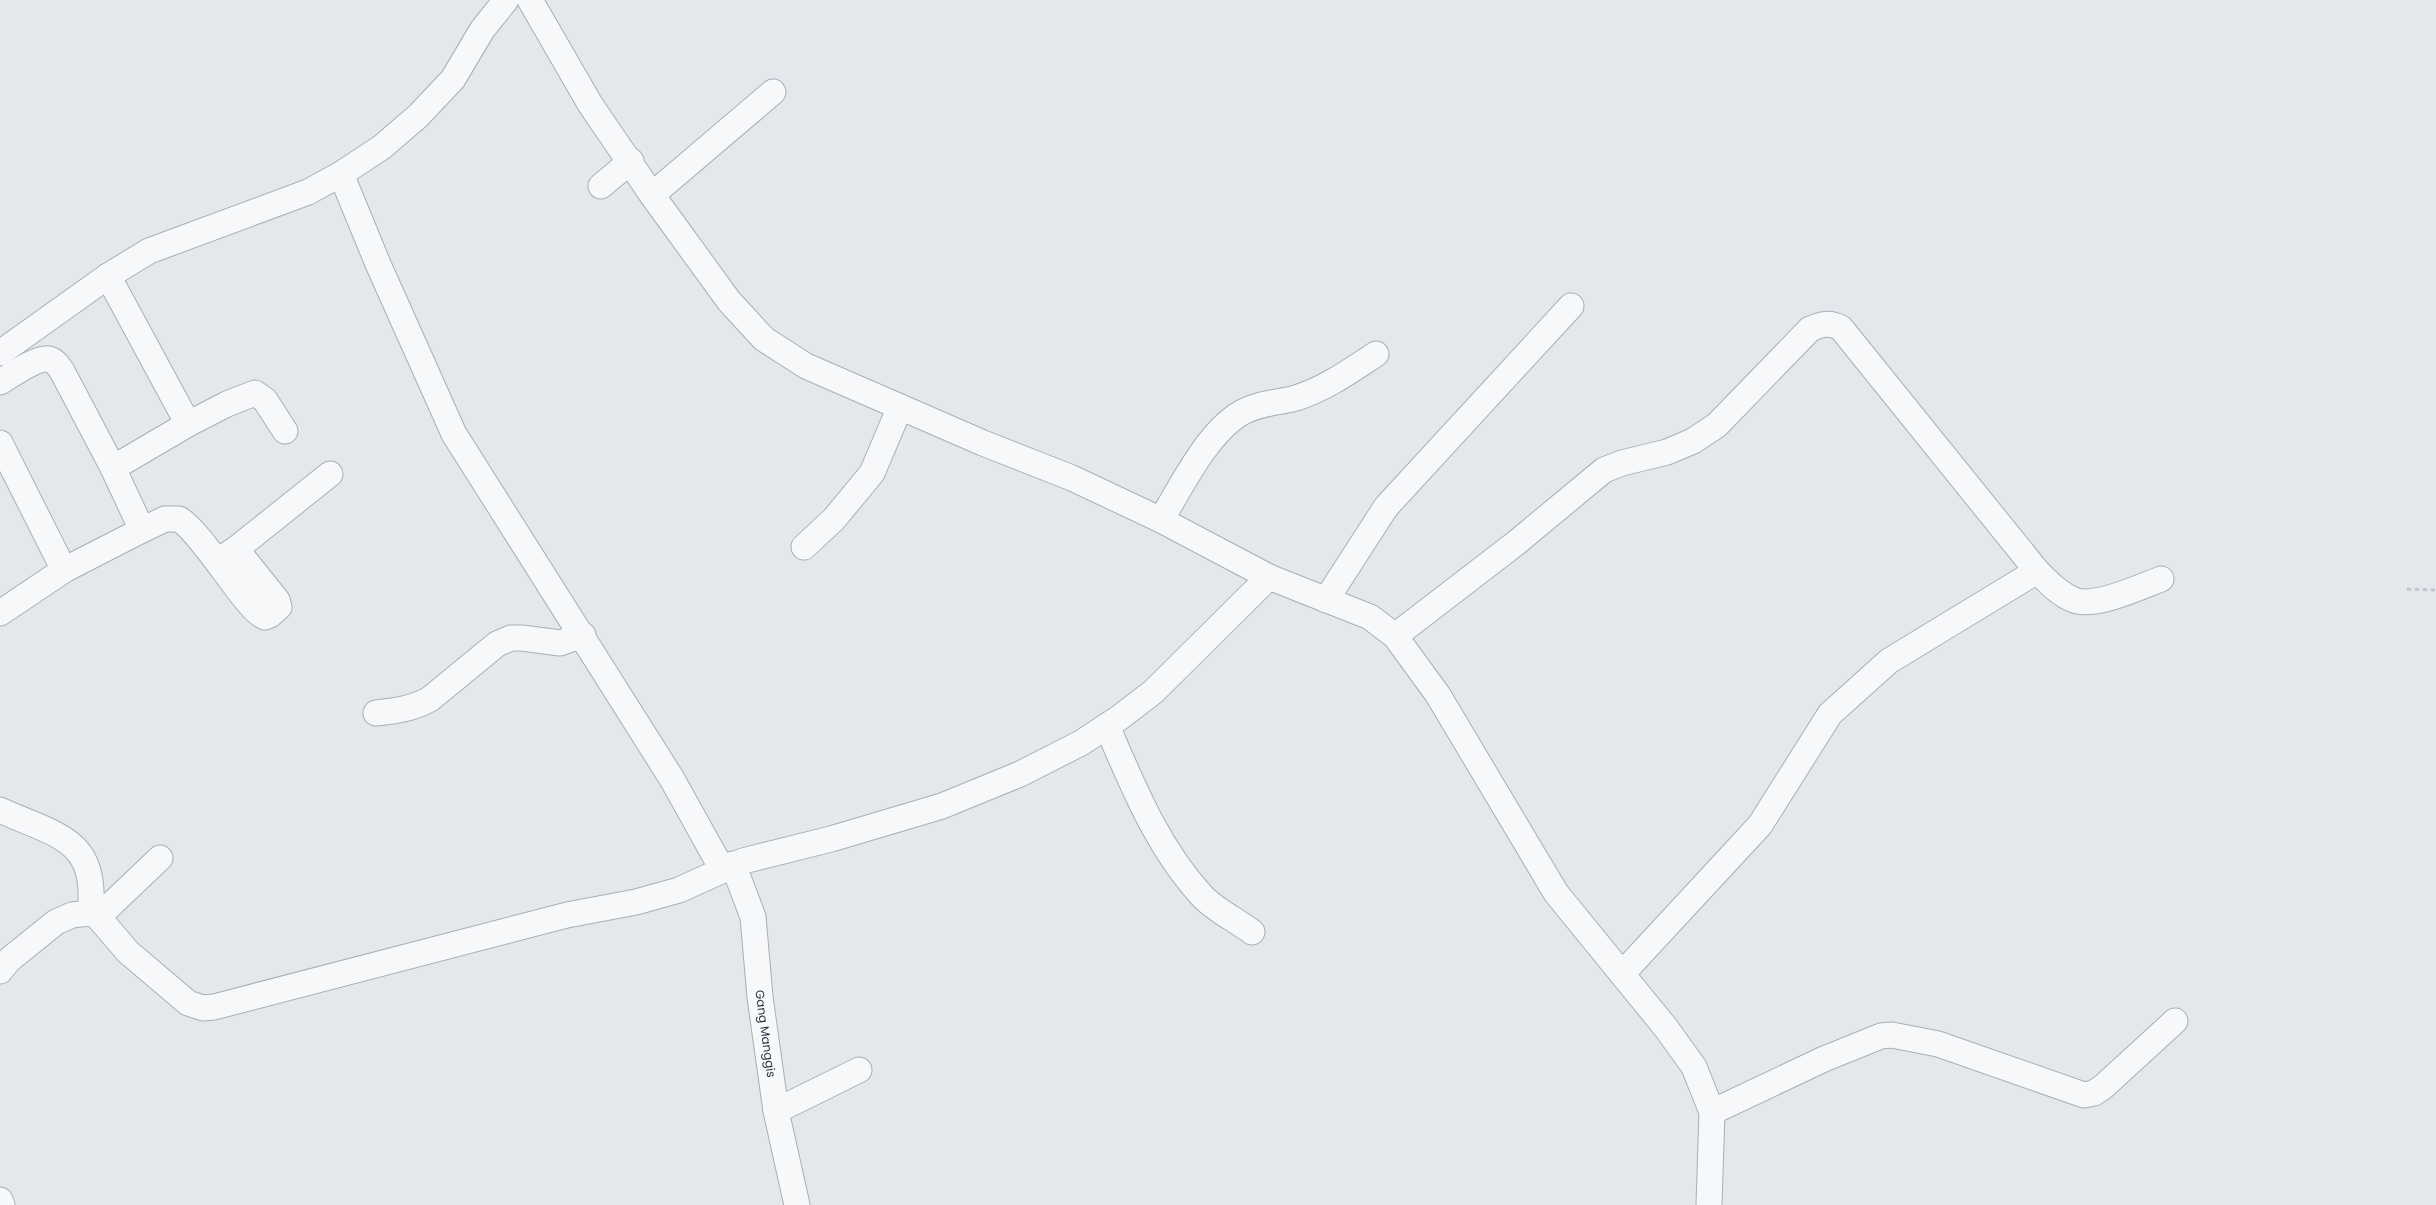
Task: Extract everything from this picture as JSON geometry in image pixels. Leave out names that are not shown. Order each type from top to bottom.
[{"type":"street","points":[[0,353],[108,276],[149,251],[308,192],[341,174],[382,147],[418,116],[453,79],[482,30],[506,0]]},
{"type":"street","points":[[530,0],[590,104],[631,161],[652,195],[729,301],[764,339],[806,366],[983,443],[1072,478],[1160,520],[1269,577],[1370,618],[1395,636],[1448,711],[1556,893],[1666,1028],[1694,1067],[1712,1112],[1709,1205]]},
{"type":"street","points":[[652,195],[773,92]]},
{"type":"street","points":[[601,186],[631,161]]},
{"type":"street","name":"Gang Manggis","points":[[341,174],[378,264],[454,434],[583,635],[728,867],[753,917],[760,997],[776,1111],[797,1205]]},
{"type":"street","points":[[108,276],[188,424]]},
{"type":"street","points":[[1326,600],[1386,507],[1571,306]]},
{"type":"street","points":[[1395,636],[1516,542],[1604,470],[1622,463],[1667,452],[1694,441],[1717,425],[1810,330],[1821,324],[1832,323],[1841,328],[2037,571],[2056,590],[2076,600],[2095,602],[2161,579]]},
{"type":"street","points":[[1160,520],[1207,448],[1229,422],[1253,407],[1296,398],[1332,383],[1376,354]]},
{"type":"street","points":[[0,382],[34,363],[44,359],[52,360],[63,373],[113,468],[142,530]]},
{"type":"street","points":[[113,468],[188,424],[227,404],[255,393],[266,400],[285,431]]},
{"type":"street","points":[[804,548],[834,519],[872,473],[900,407]]},
{"type":"street","points":[[0,442],[64,570]]},
{"type":"street","points":[[0,613],[64,570],[165,519],[179,519],[227,555],[330,474]]},
{"type":"street","points":[[1622,974],[1760,825],[1830,714],[1889,661],[2037,571]]},
{"type":"street","points":[[0,810],[58,835],[76,848],[87,863],[93,890],[94,915],[128,952],[188,1003],[203,1008],[567,915],[636,902],[679,890],[728,867],[942,806],[1020,774],[1081,743],[1107,726],[1153,692],[1269,577]]},
{"type":"street","points":[[376,713],[404,710],[430,699],[497,644],[511,638],[560,643],[583,635]]},
{"type":"street","points":[[1107,726],[1142,810],[1161,842],[1203,897],[1252,932]]},
{"type":"street","points":[[0,972],[9,960],[56,922],[72,915],[94,915],[160,858]]},
{"type":"street","points":[[1712,1112],[1824,1059],[1881,1036],[1892,1035],[1938,1044],[2084,1095],[2094,1093],[2103,1087],[2175,1021]]},
{"type":"street","points":[[776,1111],[859,1070]]},
{"type":"street","points":[[0,1200],[2,1205]]},
{"type":"path","points":[[2407,589],[2436,590]]}]
